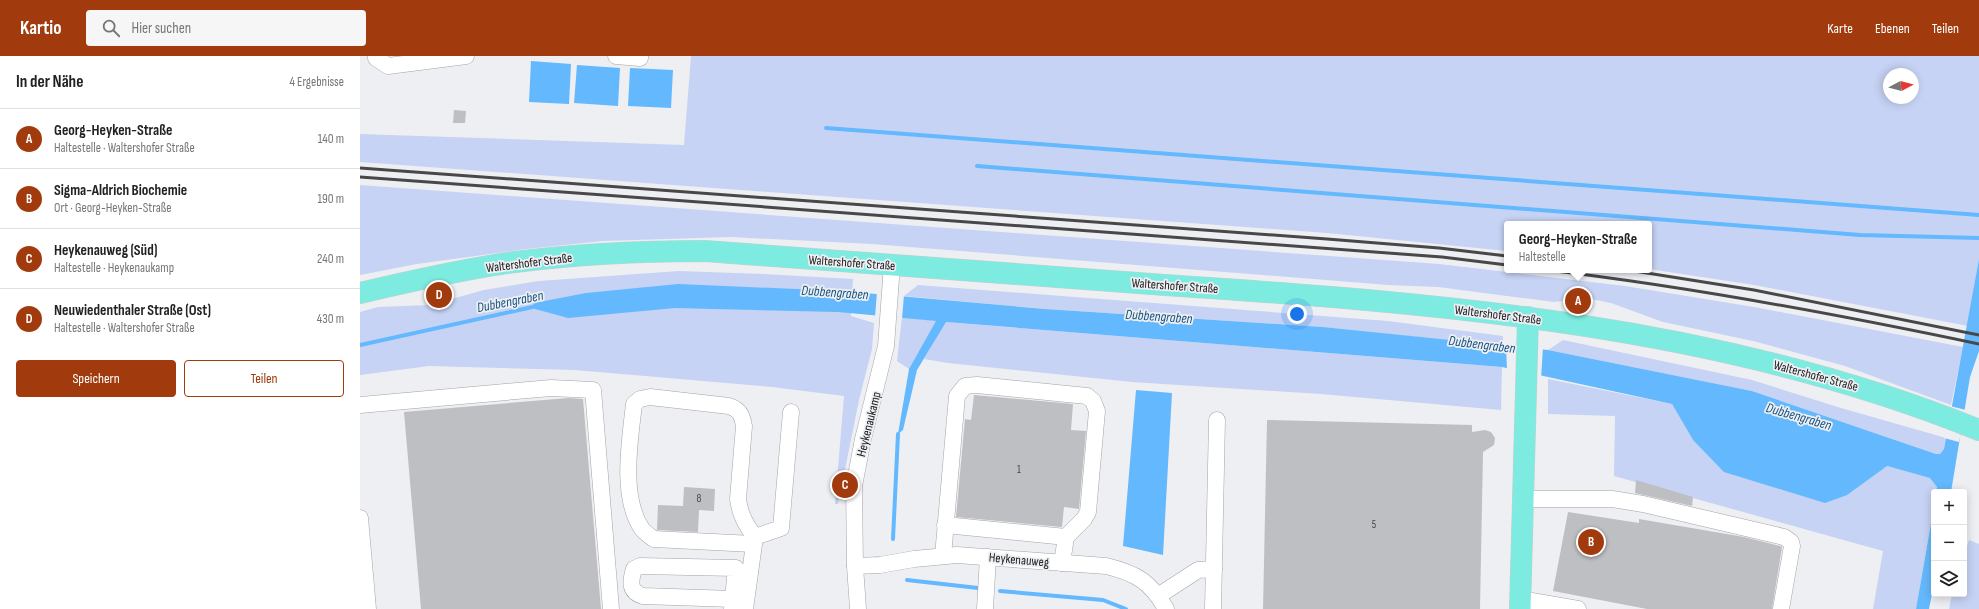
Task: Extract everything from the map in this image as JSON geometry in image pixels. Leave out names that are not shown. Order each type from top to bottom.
[{"type":"main road","name":"Waltershofer Straße","points":[[360,293],[440,275],[514,262],[628,252],[705,251],[1324,296],[1528,317],[1624,333],[1752,358],[1844,381],[1963,424]]},
{"type":"main road","points":[[1520,604],[1528,317]]},
{"type":"street","points":[[376,56],[376,58],[388,66],[466,56]]},
{"type":"street","points":[[616,56],[640,58],[640,56]]},
{"type":"street","name":"Heykenaukamp","points":[[858,609],[855,566],[854,486],[863,440],[886,346],[892,265]]},
{"type":"street","points":[[942,556],[957,396],[965,386],[976,385],[1087,396],[1093,401],[1097,411],[1088,512],[1084,519],[1066,537],[1062,563]]},
{"type":"street","points":[[360,405],[551,388],[593,390],[611,609]]},
{"type":"street","points":[[737,606],[754,541],[739,509],[738,499],[744,426],[742,414],[738,409],[729,406],[650,397],[640,399],[634,404],[628,461],[629,484],[635,513],[642,530],[654,538],[754,541],[781,528],[791,412]]},
{"type":"street","points":[[1213,609],[1218,420]]},
{"type":"street","points":[[1523,499],[1612,500],[1643,504],[1784,537],[1791,542],[1792,546],[1781,609]]},
{"type":"street","points":[[360,518],[368,609]]},
{"type":"street","points":[[946,526],[1066,537]]},
{"type":"street","name":"Heykenauweg","points":[[855,566],[880,565],[942,556],[964,555],[1106,566],[1123,570],[1149,584],[1162,602]]},
{"type":"street","points":[[985,605],[988,557]]},
{"type":"street","points":[[640,566],[736,568],[737,606],[643,596],[636,594],[632,588],[631,578],[634,570],[640,566]]},
{"type":"street","points":[[1162,602],[1198,570],[1214,569]]},
{"type":"street","points":[[1520,604],[1578,609]]},
{"type":"shaded area","points":[[691,56],[1979,56],[1979,259],[1968,326],[1754,285],[1652,269],[1652,221],[1504,221],[1504,251],[1327,233],[360,162],[360,134],[684,145]]},
{"type":"shaded area","points":[[360,185],[1439,264],[1504,272],[1504,273],[1625,286],[1754,307],[1963,347],[1951,405],[1845,366],[1753,341],[1663,322],[1611,303],[1586,298],[1554,302],[1438,287],[1388,285],[872,244],[731,237],[603,241],[527,249],[417,264],[360,275]]},
{"type":"shaded area","points":[[679,271],[853,279],[851,316],[874,323],[872,349],[859,400],[838,504],[835,504],[844,396],[772,387],[575,370],[429,366],[360,375],[360,312],[378,307],[430,305],[484,290],[539,281]]},
{"type":"shaded area","points":[[918,285],[1388,321],[1503,336],[1503,346],[1323,327],[1045,309],[904,296]]},
{"type":"shaded area","points":[[902,317],[937,321],[909,369],[897,361]]},
{"type":"shaded area","points":[[945,322],[1502,367],[1501,410],[1321,394],[1132,382],[948,363],[924,359]]},
{"type":"shaded area","points":[[1563,340],[1752,380],[1841,408],[1946,438],[1944,449],[1940,454],[1936,454],[1752,391],[1548,350]]},
{"type":"shaded area","points":[[1548,379],[1672,404],[1693,440],[1879,471],[1887,466],[1931,478],[1937,487],[1937,489],[1931,489],[1931,523],[1916,609],[1873,609],[1883,551],[1614,476],[1615,416],[1548,414]]},
{"type":"shaded area","points":[[1969,540],[1979,544],[1979,609],[1949,609],[1951,597],[1967,597],[1967,546]]},
{"type":"water","points":[[531,61],[571,64],[569,104],[529,102]]},
{"type":"water","points":[[577,65],[620,68],[618,106],[574,103]]},
{"type":"water","points":[[630,68],[673,70],[671,108],[628,106]]},
{"type":"water","points":[[1979,259],[1979,351],[1970,377],[1951,489],[1937,489],[1937,487],[1930,478],[1887,466],[1847,495],[1825,503],[1724,472],[1693,440],[1672,404],[1502,367],[946,322],[917,370],[903,430],[898,434],[909,369],[936,321],[838,312],[675,308],[568,318],[535,309],[533,306],[534,303],[586,293],[678,284],[842,291],[1045,309],[1323,327],[1548,350],[1752,391],[1936,454],[1940,454],[1944,449]]},
{"type":"water","points":[[1136,390],[1172,393],[1163,555],[1123,546]]},
{"type":"water","points":[[1931,523],[1931,597],[1929,609],[1916,609]]},
{"type":"pier","points":[[877,292],[904,295],[902,319],[875,317]]},
{"type":"pier","points":[[1506,344],[1543,347],[1541,379],[1507,371]]},
{"type":"pier","points":[[1950,406],[1966,410],[1959,442],[1944,438]]},
{"type":"building","points":[[454,110],[466,111],[465,123],[453,123]]},
{"type":"building","points":[[974,395],[1073,404],[1071,430],[1086,431],[1079,509],[1064,507],[1062,527],[956,517],[965,419],[971,420]]},
{"type":"building","points":[[568,398],[583,399],[601,609],[421,609],[404,412]]},
{"type":"building","points":[[1267,420],[1472,425],[1472,432],[1485,430],[1491,432],[1495,438],[1494,445],[1483,452],[1480,609],[1263,609]]},
{"type":"building","points":[[1636,480],[1693,497],[1692,506],[1635,493]]},
{"type":"building","points":[[684,487],[715,489],[714,511],[699,510],[698,532],[657,530],[658,505],[683,506]]},
{"type":"building","points":[[1568,512],[1639,523],[1639,519],[1744,537],[1780,546],[1782,547],[1772,609],[1647,609],[1553,591]]},
{"type":"waterway","points":[[826,128],[1979,215]]},
{"type":"waterway","points":[[977,166],[1860,235],[1979,238]]},
{"type":"waterway","name":"Dubbengraben","points":[[360,345],[537,306]]},
{"type":"waterway","points":[[893,539],[898,434]]},
{"type":"waterway","points":[[907,580],[978,588]]},
{"type":"waterway","points":[[1000,591],[1103,600],[1126,609]]},
{"type":"railway","points":[[360,168],[1327,239],[1439,248],[1504,256]]},
{"type":"railway","points":[[360,177],[1442,257],[1504,265]]},
{"type":"railway","points":[[1571,273],[1764,302],[1979,344]]},
{"type":"railway","points":[[1647,273],[1754,290],[1979,335]]},
{"type":"place","name":"Neuwiedenthaler Straße (Ost)","points":[[439,295]]},
{"type":"place","name":"Georg-Heyken-Straße","points":[[1578,301]]},
{"type":"place","name":"Heykenauweg (Süd)","points":[[845,485]]},
{"type":"place","name":"Sigma-Aldrich Biochemie","points":[[1591,542]]}]
